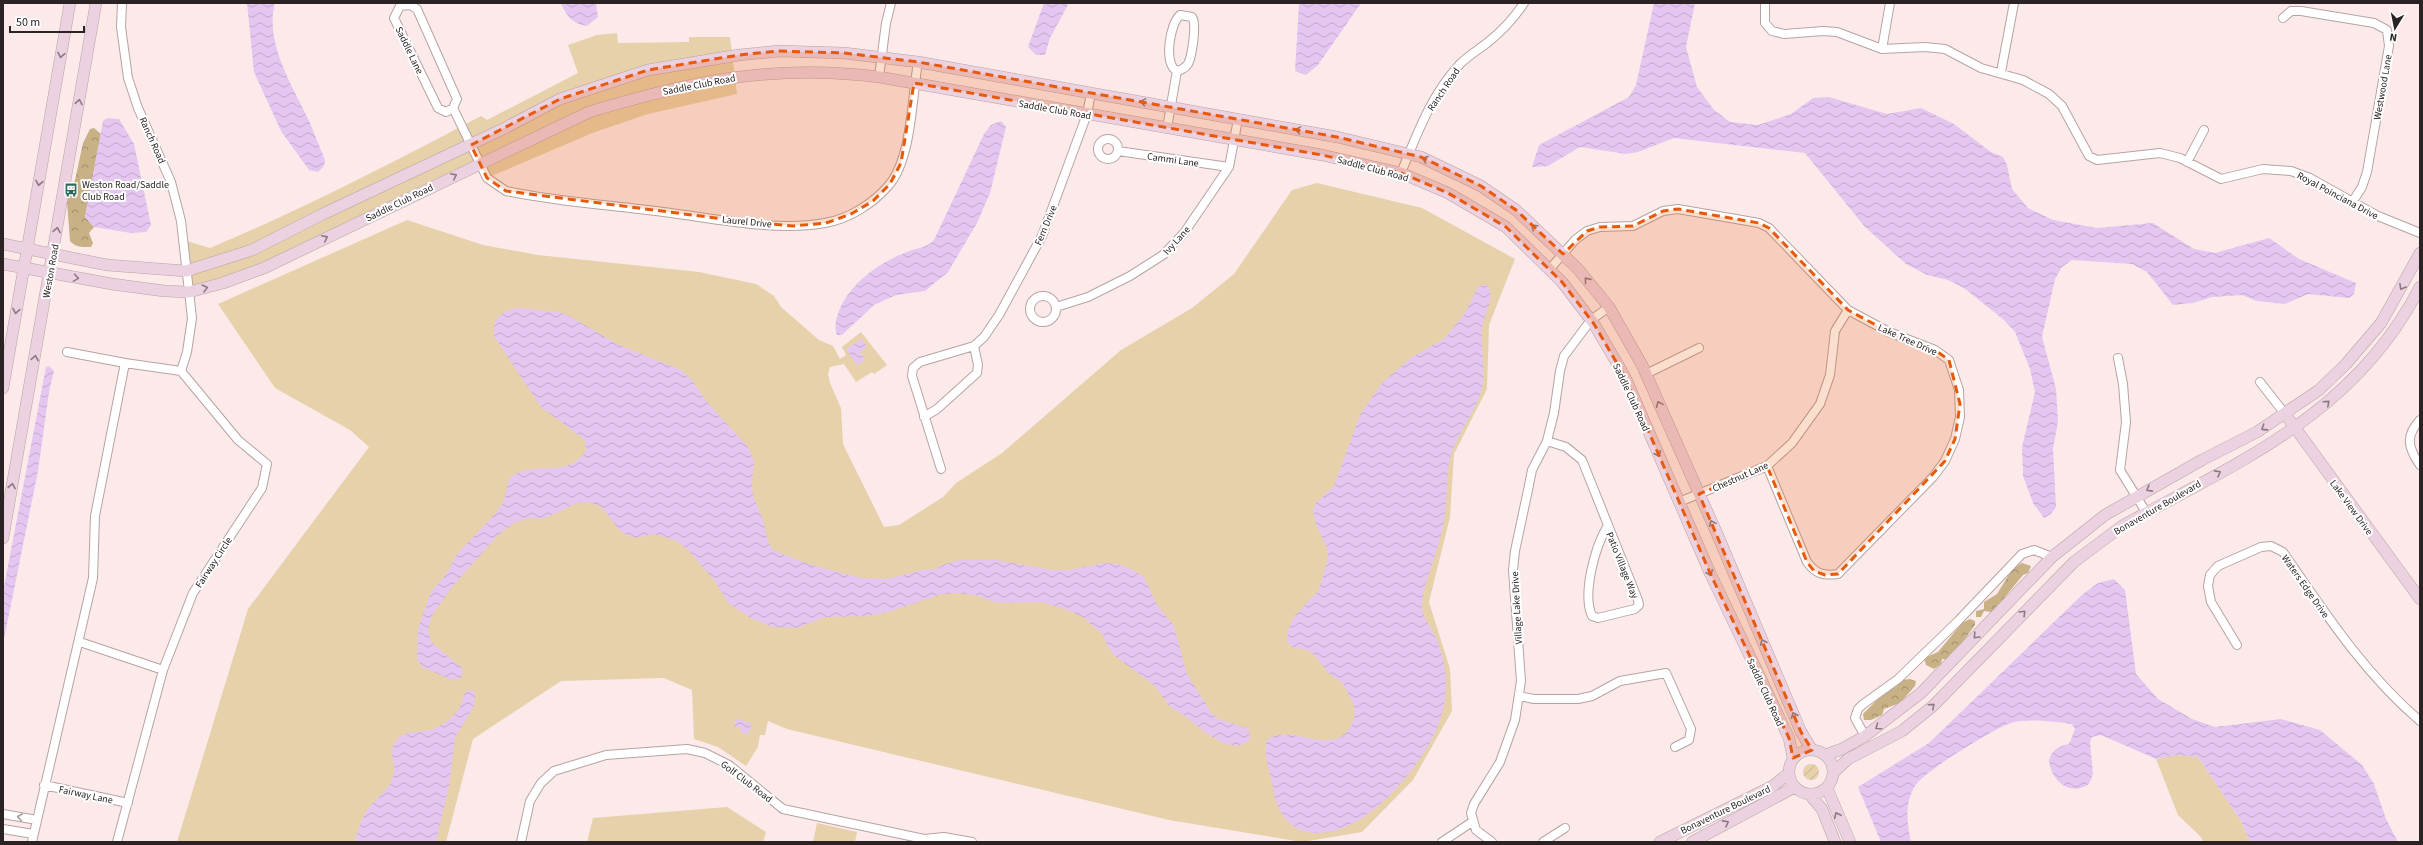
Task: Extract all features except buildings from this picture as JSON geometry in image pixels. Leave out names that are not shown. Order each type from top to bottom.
[{"type":"street","points":[[3,388],[70,3]]},
{"type":"street","name":"Weston Road","points":[[3,538],[96,3]]},
{"type":"street","name":"Ranch Road","points":[[122,3],[121,27],[128,78],[138,108],[160,155],[173,189],[181,221],[192,318],[187,352],[181,371]]},
{"type":"street","points":[[879,77],[891,3]]},
{"type":"street","name":"Ranch Road","points":[[1401,173],[1419,125],[1461,63],[1488,42],[1508,23],[1524,3]]},
{"type":"street","name":"Royal Poinciana Drive","points":[[1765,3],[1765,23],[1772,31],[1784,34],[1823,31],[1837,32],[1882,49],[1925,47],[1945,49],[1981,68],[2001,72],[2049,94],[2062,106],[2089,156],[2097,160],[2160,153],[2187,162],[2221,179],[2263,169],[2291,170],[2310,178],[2378,216],[2420,232]]},
{"type":"street","points":[[1882,49],[1890,3]]},
{"type":"street","points":[[2001,72],[2014,3]]},
{"type":"street","name":"Saddle Lane","points":[[453,108],[446,112],[438,108],[394,18],[400,6],[410,5],[417,9],[457,99],[453,108],[480,163]]},
{"type":"street","name":"Westwood Lane","points":[[2283,18],[2291,11],[2301,11],[2374,23],[2387,30],[2389,46],[2367,172],[2362,186],[2353,201]]},
{"type":"street","points":[[1180,15],[1189,15],[1195,23],[1189,62],[1185,68],[1177,71],[1171,66],[1168,57],[1173,24],[1180,15]]},
{"type":"street","name":"Saddle Club Road","points":[[3,244],[106,265],[186,271],[252,250],[323,214],[471,145],[560,99],[648,70],[726,57],[778,51],[819,51],[918,62],[1337,137],[1408,154],[1443,166],[1481,186],[1516,210],[1578,269],[1609,308],[1646,374],[1801,732],[1812,750]]},
{"type":"street","name":"Laurel Drive","points":[[480,163],[487,178],[496,186],[518,194],[750,222],[793,226],[826,223],[851,214],[873,201],[890,184],[903,157],[918,62]]},
{"type":"street","points":[[1167,128],[1177,71]]},
{"type":"street","name":"Saddle Club Road","points":[[3,264],[50,274],[164,291],[189,292],[223,283],[264,268],[589,112],[642,96],[707,80],[743,75],[824,72],[879,77],[1322,155],[1401,173],[1448,193],[1506,228],[1549,270],[1591,320],[1625,378],[1710,573],[1788,738],[1793,758]]},
{"type":"street","name":"Fern Drive","points":[[940,469],[912,376],[913,368],[920,362],[974,346],[984,337],[999,315],[1042,236],[1087,114],[1091,93]]},
{"type":"street","name":"Ivy Lane","points":[[1056,307],[1088,297],[1130,276],[1163,255],[1184,233],[1229,167],[1238,119]]},
{"type":"street","points":[[2187,162],[2204,130]]},
{"type":"street","name":"Cammi Lane","points":[[1118,151],[1229,167]]},
{"type":"street","name":"Lake Tree Drive","points":[[1549,270],[1587,230],[1600,227],[1633,226],[1663,211],[1678,209],[1759,223],[1769,228],[1848,310],[1889,332],[1935,350],[1949,360],[1959,390],[1960,404],[1955,439],[1945,461],[1933,477],[1838,574],[1825,575],[1814,571],[1807,562],[1767,466]]},
{"type":"street","name":"Bonaventure Boulevard","points":[[1825,755],[1842,749],[1865,736],[1921,693],[2052,557],[2105,516],[2136,497],[2257,432],[2319,390],[2364,344],[2381,323],[2400,292],[2420,252]]},
{"type":"street","name":"Bonaventure Boulevard","points":[[1834,772],[1847,759],[1902,731],[1933,706],[2074,562],[2122,526],[2295,429],[2322,408],[2362,371],[2394,331],[2420,287]]},
{"type":"street","name":"Village Lake Drive","points":[[1472,822],[1474,804],[1492,778],[1509,743],[1519,696],[1521,680],[1513,584],[1515,551],[1532,470],[1547,441],[1554,413],[1560,371],[1564,356],[1573,342],[1591,320],[1609,308]]},
{"type":"street","name":"Chestnut Lane","points":[[1679,502],[1767,466],[1792,443],[1820,404],[1830,375],[1835,331],[1848,310]]},
{"type":"street","points":[[924,417],[937,409],[977,373],[978,365],[974,346]]},
{"type":"street","points":[[1646,374],[1699,348]]},
{"type":"street","points":[[67,352],[125,363],[181,371]]},
{"type":"street","points":[[2118,358],[2123,384],[2126,422],[2119,466],[2146,512]]},
{"type":"street","points":[[3,829],[32,838],[37,820],[44,784],[80,642],[93,578],[95,516],[125,363]]},
{"type":"street","name":"Fairway Circle","points":[[117,842],[163,670],[193,593],[262,488],[267,464],[238,440],[181,371]]},
{"type":"street","points":[[2260,382],[2285,414]]},
{"type":"street","name":"Lake View Drive","points":[[2285,414],[2420,599]]},
{"type":"street","points":[[2420,420],[2413,428],[2409,440],[2410,450],[2420,465]]},
{"type":"street","name":"Patio Village Way","points":[[1547,441],[1566,447],[1582,460],[1607,527],[1639,605],[1635,609],[1598,618],[1592,616],[1590,610],[1590,578],[1594,554],[1607,527]]},
{"type":"street","name":"Waters Edge Drive","points":[[2237,645],[2211,602],[2208,586],[2210,575],[2218,566],[2261,547],[2271,546],[2284,552],[2332,625],[2373,676],[2420,721]]},
{"type":"street","points":[[1865,736],[1855,718],[1858,709],[1862,705],[1898,679],[1958,622],[2022,554],[2034,550],[2052,557]]},
{"type":"street","points":[[80,642],[163,670]]},
{"type":"street","points":[[1519,696],[1534,699],[1578,699],[1592,696],[1620,681],[1666,673],[1691,729],[1689,740],[1675,747]]},
{"type":"street","name":"Golf Club Road","points":[[521,842],[530,801],[541,783],[554,771],[606,755],[687,749],[705,753],[729,765],[783,809],[924,839],[944,837],[972,842]]},
{"type":"street","points":[[1809,794],[1816,794],[1827,788],[1834,772],[1830,760],[1825,755],[1812,750],[1800,752],[1793,758],[1789,773],[1795,787],[1809,794],[1822,809],[1835,842]]},
{"type":"street","name":"Bonaventure Boulevard","points":[[1660,842],[1773,786],[1789,773]]},
{"type":"street","name":"Fairway Lane","points":[[44,784],[128,803]]},
{"type":"street","name":"Bonaventure Boulevard","points":[[1692,842],[1795,787]]},
{"type":"street","points":[[1827,788],[1850,842]]},
{"type":"street","points":[[3,814],[37,820]]},
{"type":"street","points":[[1442,842],[1472,822],[1478,832],[1492,842]]},
{"type":"street","points":[[1543,842],[1565,828]]},
{"type":"highlighted area","points":[[779,51],[844,53],[918,62],[1337,137],[1421,157],[1481,186],[1516,210],[1563,254],[1587,231],[1600,227],[1633,226],[1663,211],[1678,209],[1759,223],[1769,228],[1848,310],[1889,332],[1935,350],[1949,360],[1960,404],[1955,439],[1945,461],[1838,574],[1825,575],[1814,571],[1807,562],[1767,466],[1699,494],[1801,732],[1812,750],[1793,758],[1789,738],[1710,573],[1625,377],[1594,324],[1562,282],[1506,227],[1448,193],[1401,173],[1322,155],[914,83],[901,163],[890,184],[873,201],[851,214],[826,223],[793,226],[739,221],[506,191],[487,178],[471,145],[560,99],[648,70],[739,55]]},
{"type":"shaded area","points":[[617,33],[618,43],[689,42],[689,37],[730,37],[737,94],[648,114],[595,132],[487,178],[480,164],[264,268],[189,292],[183,240],[210,248],[279,218],[347,185],[481,116],[487,120],[578,73],[568,45],[597,35]]},
{"type":"shaded area","points":[[1317,183],[1422,208],[1515,259],[1489,325],[1487,389],[1454,454],[1450,517],[1429,602],[1450,669],[1452,711],[1413,780],[1362,832],[1302,842],[1169,820],[787,729],[768,721],[765,735],[760,735],[758,747],[746,766],[718,747],[694,739],[692,690],[664,678],[561,681],[473,739],[446,842],[177,842],[248,609],[369,447],[350,430],[275,388],[218,304],[407,220],[483,245],[538,255],[699,272],[756,284],[774,296],[781,307],[819,340],[833,346],[840,359],[846,355],[842,347],[861,332],[887,365],[874,374],[872,372],[856,382],[844,364],[830,367],[828,374],[830,383],[841,408],[843,444],[884,527],[899,525],[943,497],[956,483],[1002,453],[1121,350],[1192,308],[1234,274],[1292,190]]},
{"type":"shaded area","points":[[2178,755],[2198,757],[2241,821],[2250,842],[2203,842],[2201,837],[2178,815],[2156,759]]},
{"type":"shaded area","points":[[1811,764],[1817,766],[1819,772],[1817,778],[1811,780],[1805,778],[1803,772],[1805,766]]},
{"type":"shaded area","points":[[727,807],[766,832],[763,842],[587,842],[593,818]]},
{"type":"shaded area","points":[[817,823],[857,832],[855,842],[813,842]]},
{"type":"green space","points":[[94,128],[101,134],[85,217],[94,227],[89,233],[93,243],[91,247],[82,247],[75,245],[70,241],[67,202],[75,180],[83,143],[90,129]]},
{"type":"green space","points":[[2022,563],[2031,566],[2028,573],[2023,575],[1995,609],[1991,612],[1984,611],[1981,617],[1976,617],[1976,611],[1984,609],[1984,602],[1997,594],[2013,568]]},
{"type":"green space","points":[[1970,619],[1975,621],[1975,625],[1950,659],[1942,659],[1941,664],[1934,669],[1926,665],[1924,658],[1938,652],[1962,623]]},
{"type":"green space","points":[[1910,679],[1916,681],[1915,686],[1900,703],[1884,709],[1882,715],[1871,720],[1864,720],[1863,714],[1885,692],[1897,686],[1902,680]]},
{"type":"water","points":[[247,3],[275,3],[273,18],[277,50],[282,65],[310,123],[325,160],[324,166],[318,172],[309,170],[281,131],[254,72]]},
{"type":"water","points":[[561,3],[596,3],[598,17],[587,26],[582,25],[571,19],[565,12]]},
{"type":"water","points":[[1044,3],[1069,3],[1050,38],[1045,55],[1036,55],[1028,47]]},
{"type":"water","points":[[1299,3],[1361,3],[1318,65],[1306,75],[1295,71]]},
{"type":"water","points":[[1654,3],[1695,3],[1686,47],[1697,87],[1714,110],[1730,122],[1758,125],[1791,114],[1813,98],[1829,97],[1887,114],[1921,108],[1954,124],[1991,152],[2003,157],[2007,165],[2012,189],[2028,208],[2053,220],[2097,228],[2153,223],[2194,249],[2215,253],[2269,238],[2299,259],[2356,283],[2354,294],[2349,298],[2308,294],[2285,304],[2257,301],[2242,295],[2212,297],[2193,303],[2173,305],[2147,272],[2132,264],[2072,260],[2062,267],[2055,279],[2042,337],[2056,389],[2058,422],[2053,448],[2056,507],[2051,514],[2044,518],[2033,503],[2023,476],[2022,447],[2035,392],[2030,369],[2015,332],[2004,320],[1964,288],[1948,280],[1927,275],[1906,264],[1865,227],[1805,153],[1674,138],[1638,152],[1626,154],[1580,147],[1548,166],[1532,167],[1539,145],[1629,97],[1636,85]]},
{"type":"water","points":[[107,118],[119,119],[134,144],[151,225],[146,232],[131,233],[94,227],[85,217],[103,121]]},
{"type":"water","points":[[1001,121],[1006,127],[990,193],[977,223],[948,272],[925,291],[896,295],[874,305],[842,335],[837,335],[836,323],[839,311],[850,291],[858,283],[877,268],[897,256],[931,243],[934,240],[984,134],[991,125]]},
{"type":"water","points":[[1482,285],[1487,285],[1490,295],[1489,306],[1482,328],[1483,384],[1477,402],[1457,440],[1450,460],[1443,527],[1422,601],[1424,616],[1436,638],[1444,665],[1446,693],[1440,721],[1435,734],[1418,761],[1392,793],[1376,808],[1358,820],[1340,829],[1322,833],[1303,831],[1291,824],[1286,819],[1276,801],[1266,758],[1267,740],[1277,735],[1288,735],[1311,739],[1333,740],[1343,736],[1351,726],[1354,716],[1354,707],[1351,698],[1343,684],[1328,672],[1313,654],[1307,650],[1291,646],[1287,640],[1288,630],[1294,617],[1319,590],[1328,558],[1327,548],[1316,524],[1313,511],[1315,504],[1334,486],[1360,415],[1382,383],[1412,357],[1444,339],[1465,313],[1477,289]]},
{"type":"water","points":[[518,308],[559,312],[569,316],[619,345],[681,370],[692,380],[706,401],[748,447],[754,461],[752,483],[753,496],[762,517],[769,544],[773,550],[808,564],[861,578],[887,579],[922,570],[936,569],[945,564],[960,560],[996,560],[1051,570],[1070,570],[1104,563],[1118,564],[1131,569],[1144,577],[1157,605],[1174,626],[1187,674],[1212,714],[1219,719],[1249,729],[1250,739],[1246,743],[1238,746],[1225,744],[1206,733],[1185,716],[1170,707],[1155,686],[1115,656],[1107,645],[1103,635],[1083,617],[1065,609],[1042,602],[998,603],[975,595],[957,593],[942,594],[888,612],[867,616],[825,617],[797,628],[773,627],[751,618],[728,603],[715,581],[687,549],[676,541],[655,534],[636,538],[627,535],[619,530],[604,510],[598,505],[587,502],[577,503],[550,516],[540,519],[528,518],[514,523],[499,534],[451,588],[431,617],[428,630],[431,642],[462,668],[462,677],[452,680],[422,667],[417,659],[418,629],[431,592],[447,573],[458,553],[496,513],[504,501],[509,479],[528,470],[559,468],[568,465],[577,460],[586,451],[585,440],[541,407],[494,336],[496,320],[499,316],[507,311]]},
{"type":"water","points":[[862,339],[867,347],[860,352],[865,360],[857,365],[846,349]]},
{"type":"water","points":[[49,366],[54,371],[49,392],[38,471],[3,644],[3,592],[46,367]]},
{"type":"water","points":[[2114,579],[2125,590],[2136,674],[2158,699],[2192,719],[2215,727],[2281,719],[2320,730],[2362,765],[2374,784],[2386,819],[2398,842],[2250,842],[2241,821],[2198,757],[2178,755],[2156,759],[2101,735],[2092,737],[2090,742],[2093,774],[2089,784],[2082,788],[2069,788],[2063,785],[2053,774],[2049,760],[2056,749],[2069,744],[2075,729],[2072,724],[2050,721],[2025,721],[2011,723],[1990,733],[1945,761],[1921,779],[1915,786],[1909,800],[1907,814],[1911,842],[1881,842],[1858,787],[1929,743],[2083,594],[2098,583]]},
{"type":"water","points":[[468,690],[473,691],[475,694],[474,706],[455,738],[449,786],[436,842],[355,842],[360,824],[366,812],[389,786],[393,777],[393,745],[405,734],[427,731],[438,727],[447,721],[457,712]]},
{"type":"water","points":[[736,719],[751,723],[749,734],[740,732],[741,728],[734,726]]},
{"type":"place","name":"Weston Road/Saddle Club Road","points":[[71,190]]}]
